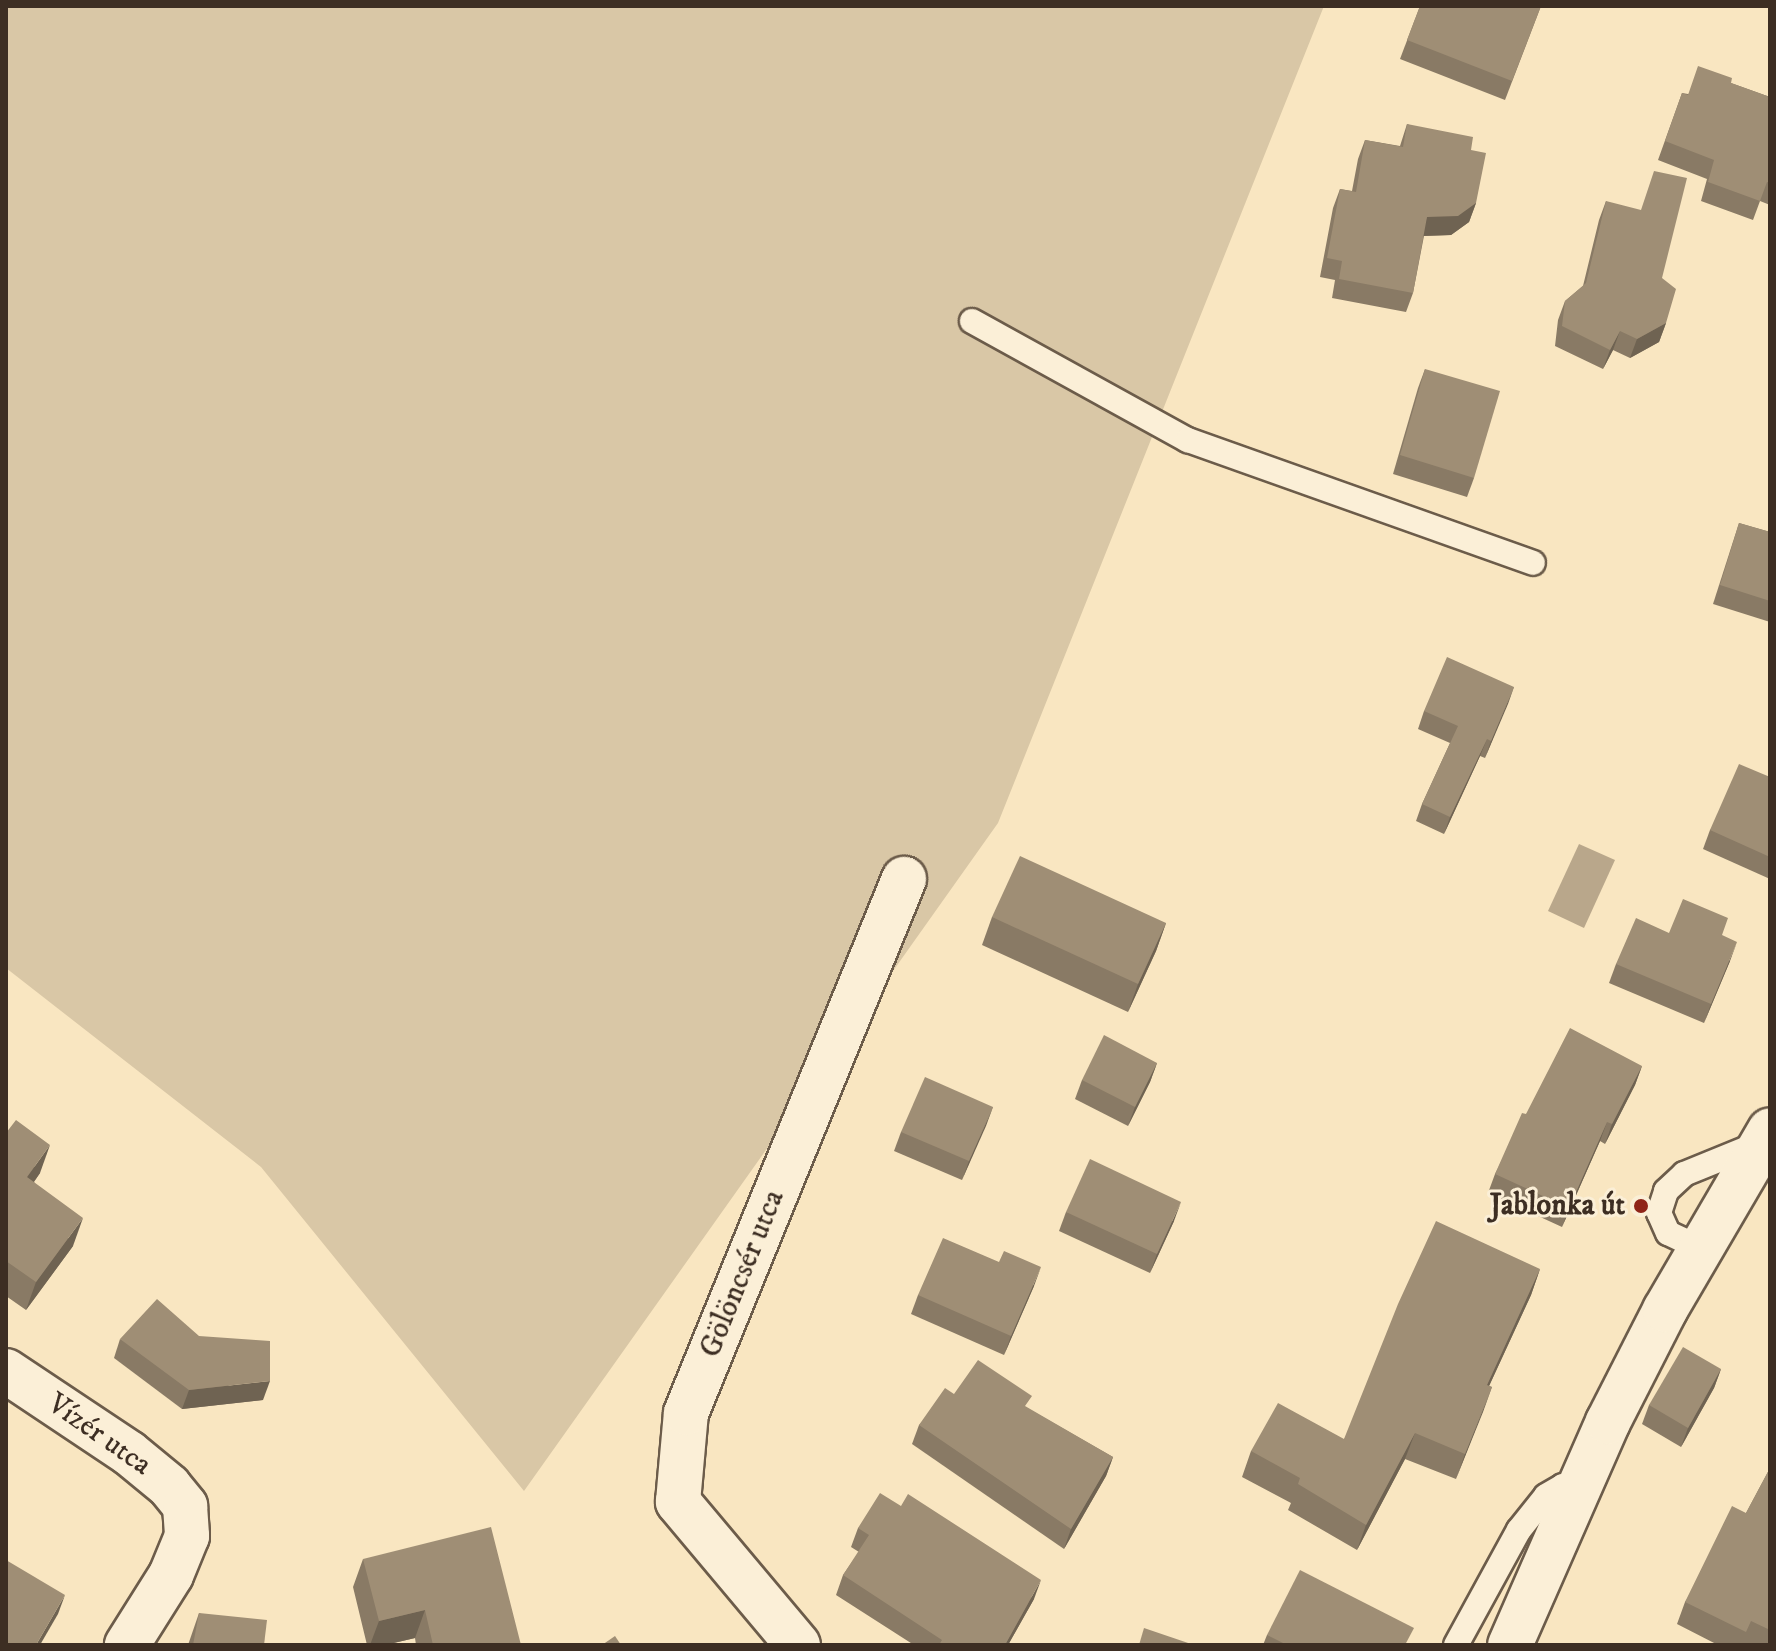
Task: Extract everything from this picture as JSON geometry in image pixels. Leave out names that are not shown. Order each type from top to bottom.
[{"type":"street","name":"Gölöncsér utca","points":[[798,1645],[678,1502],[686,1413],[904,879]]},
{"type":"street","points":[[1510,1645],[1608,1422],[1700,1248],[1767,1136]]},
{"type":"street","name":"Vízér utca","points":[[6,1371],[129,1453],[169,1486],[185,1506],[187,1536],[171,1575],[127,1645]]},
{"type":"lane","points":[[972,321],[1188,440],[1533,563]]},
{"type":"lane","points":[[1700,1248],[1668,1233],[1659,1213],[1666,1191],[1684,1174],[1767,1136]]},
{"type":"lane","points":[[1456,1645],[1519,1530],[1546,1496],[1563,1486],[1577,1492]]},
{"type":"shaded area","points":[[6,6],[1324,6],[998,823],[524,1491],[261,1167],[6,968]]},
{"type":"shaded area","points":[[1579,844],[1615,860],[1584,928],[1548,911]]},
{"type":"building","points":[[1420,6],[1541,6],[1512,81],[1407,40]]},
{"type":"building","points":[[1698,66],[1732,78],[1731,83],[1770,97],[1770,183],[1767,182],[1760,201],[1708,182],[1714,160],[1665,141],[1682,93],[1688,95]]},
{"type":"building","points":[[1407,124],[1473,137],[1471,150],[1486,153],[1476,203],[1458,216],[1427,217],[1413,293],[1339,279],[1342,261],[1327,258],[1340,189],[1356,192],[1365,140],[1403,147]]},
{"type":"building","points":[[1654,171],[1687,178],[1662,278],[1676,289],[1666,323],[1637,339],[1620,331],[1610,350],[1562,326],[1565,301],[1586,283],[1606,201],[1641,210]]},
{"type":"building","points":[[1425,369],[1500,391],[1474,478],[1400,455]]},
{"type":"building","points":[[1739,523],[1770,532],[1770,601],[1720,585]]},
{"type":"building","points":[[1447,657],[1514,687],[1491,741],[1487,739],[1450,817],[1422,804],[1458,726],[1424,711]]},
{"type":"building","points":[[1739,764],[1770,777],[1770,857],[1710,830]]},
{"type":"building","points":[[1020,856],[1166,923],[1138,984],[992,917]]},
{"type":"building","points":[[1683,899],[1728,918],[1722,935],[1737,942],[1711,1004],[1616,964],[1636,918],[1669,933]]},
{"type":"building","points":[[1570,1028],[1642,1066],[1612,1124],[1607,1122],[1569,1208],[1495,1174],[1522,1113],[1526,1114]]},
{"type":"building","points":[[1104,1035],[1157,1063],[1135,1107],[1082,1080]]},
{"type":"building","points":[[925,1077],[993,1107],[969,1161],[901,1132]]},
{"type":"building","points":[[16,1120],[50,1145],[27,1177],[83,1218],[36,1282],[6,1261],[6,1133]]},
{"type":"building","points":[[1090,1159],[1181,1202],[1157,1254],[1066,1212]]},
{"type":"building","points":[[1436,1221],[1540,1269],[1487,1385],[1492,1387],[1465,1454],[1415,1433],[1366,1525],[1298,1484],[1300,1478],[1251,1451],[1278,1403],[1344,1439],[1398,1304]]},
{"type":"building","points":[[943,1238],[999,1262],[1004,1251],[1041,1267],[1011,1336],[918,1295]]},
{"type":"building","points":[[157,1299],[199,1336],[270,1341],[270,1381],[189,1390],[120,1339]]},
{"type":"building","points":[[1683,1347],[1721,1369],[1688,1428],[1649,1405]]},
{"type":"building","points":[[978,1360],[1032,1396],[1025,1406],[1113,1457],[1071,1529],[919,1425],[945,1388],[954,1394]]},
{"type":"building","points":[[1770,1468],[1770,1630],[1751,1621],[1746,1632],[1685,1602],[1732,1506],[1746,1513]]},
{"type":"building","points":[[880,1493],[901,1506],[908,1494],[1041,1580],[1005,1645],[939,1645],[942,1640],[843,1575],[869,1535],[858,1528]]},
{"type":"building","points":[[491,1527],[521,1645],[433,1645],[425,1610],[379,1621],[363,1559]]},
{"type":"building","points":[[6,1560],[65,1595],[36,1645],[6,1645]]},
{"type":"building","points":[[1300,1570],[1414,1628],[1405,1645],[1287,1645],[1267,1635]]},
{"type":"building","points":[[199,1613],[267,1620],[264,1645],[193,1645]]},
{"type":"building","points":[[1144,1628],[1194,1645],[1139,1645]]},
{"type":"building","points":[[615,1636],[621,1645],[602,1645]]},
{"type":"place","name":"Jablonka út","points":[[1641,1206]]}]
